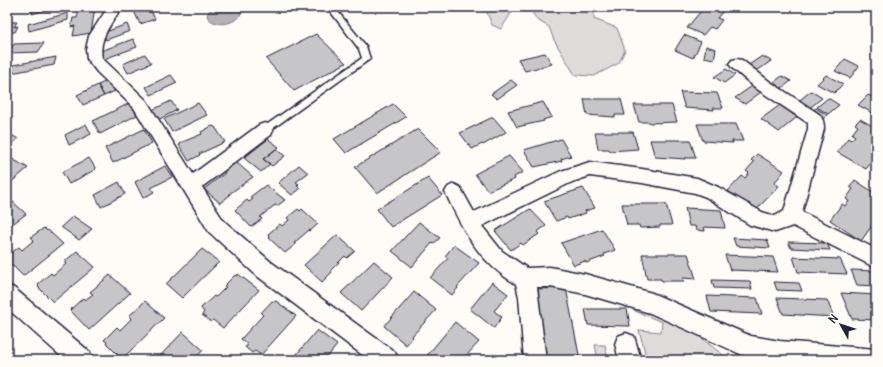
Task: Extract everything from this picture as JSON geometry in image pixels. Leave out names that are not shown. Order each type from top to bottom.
[{"type":"street","points":[[115,7],[96,36],[93,50],[95,60],[140,104],[216,226],[264,269],[386,360]]},
{"type":"street","points":[[470,223],[567,176],[590,169],[642,176],[697,186],[712,192],[757,219],[775,224],[783,222],[792,216],[816,129],[816,122],[813,118],[763,85],[737,64]]},
{"type":"street","points":[[191,185],[265,130]]},
{"type":"street","points":[[454,192],[481,242],[503,264],[525,278],[550,277],[578,282],[652,303],[749,347],[780,352],[876,360]]},
{"type":"street","points":[[792,216],[876,258]]},
{"type":"street","points":[[525,278],[529,297],[535,360]]},
{"type":"street","points":[[7,295],[82,360]]},
{"type":"lane","points":[[265,130],[366,60],[363,48],[330,7]]},
{"type":"shaded area","points":[[212,7],[241,7],[241,12],[239,17],[229,23],[216,23],[211,21],[207,16]]},
{"type":"shaded area","points":[[485,7],[515,7],[501,29],[492,25]]},
{"type":"shaded area","points":[[529,7],[594,7],[594,19],[617,28],[625,50],[619,63],[594,76],[575,75],[554,40],[549,27],[537,20]]},
{"type":"shaded area","points":[[634,305],[696,334],[723,355],[725,360],[647,360],[639,330],[661,332],[662,322],[635,311]]},
{"type":"shaded area","points":[[595,345],[605,345],[608,360],[598,360]]},
{"type":"building","points":[[32,7],[57,7],[32,14]]},
{"type":"building","points":[[95,7],[91,33],[73,36],[75,26],[71,27],[73,18],[77,18],[79,8]]},
{"type":"building","points":[[132,7],[149,7],[155,19],[140,24]]},
{"type":"building","points":[[704,7],[717,7],[724,10],[717,18],[722,20],[715,29],[710,27],[703,35],[687,28]]},
{"type":"building","points":[[68,13],[68,20],[29,31],[28,24]]},
{"type":"building","points":[[7,22],[17,22],[14,27],[18,26],[15,32],[7,32]]},
{"type":"building","points":[[127,24],[130,31],[106,40],[103,33]]},
{"type":"building","points":[[316,34],[346,63],[294,91],[266,59]]},
{"type":"building","points":[[684,35],[701,42],[693,58],[675,50]]},
{"type":"building","points":[[133,39],[137,47],[104,59],[101,51]]},
{"type":"building","points":[[44,43],[38,52],[8,53],[14,44]]},
{"type":"building","points":[[706,46],[716,49],[714,59],[704,57]]},
{"type":"building","points":[[545,53],[552,64],[525,71],[518,59]]},
{"type":"building","points":[[145,54],[151,63],[128,73],[123,64]]},
{"type":"building","points":[[762,56],[771,61],[754,73],[746,67]]},
{"type":"building","points":[[56,57],[54,65],[11,73],[13,65]]},
{"type":"building","points":[[845,59],[859,66],[850,78],[835,71]]},
{"type":"building","points":[[726,69],[735,75],[724,83],[714,77]]},
{"type":"building","points":[[171,75],[177,83],[151,95],[146,87]]},
{"type":"building","points":[[826,75],[843,84],[834,93],[817,84]]},
{"type":"building","points":[[782,76],[791,81],[778,91],[770,85]]},
{"type":"building","points":[[109,80],[115,91],[104,96],[98,85]]},
{"type":"building","points":[[511,80],[517,85],[497,99],[491,94]]},
{"type":"building","points":[[98,85],[104,96],[83,105],[77,95]]},
{"type":"building","points":[[752,86],[761,92],[745,104],[735,98]]},
{"type":"building","points":[[811,91],[822,98],[807,110],[796,103]]},
{"type":"building","points":[[680,92],[717,93],[723,108],[713,108],[714,110],[685,108]]},
{"type":"building","points":[[868,95],[876,99],[876,115],[858,105]]},
{"type":"building","points":[[828,98],[839,105],[828,114],[817,107]]},
{"type":"building","points":[[584,99],[621,99],[625,115],[615,115],[615,117],[587,115]]},
{"type":"building","points":[[171,101],[177,110],[154,122],[148,112]]},
{"type":"building","points":[[543,102],[552,117],[543,120],[544,121],[517,127],[508,111]]},
{"type":"building","points":[[130,103],[137,115],[100,134],[93,121]]},
{"type":"building","points":[[198,103],[207,115],[172,132],[164,119]]},
{"type":"building","points":[[393,104],[406,117],[346,153],[334,139]]},
{"type":"building","points":[[634,105],[672,105],[677,122],[639,122]]},
{"type":"building","points":[[780,105],[797,117],[779,132],[761,119]]},
{"type":"building","points":[[816,108],[827,115],[822,120],[810,112]]},
{"type":"building","points":[[493,117],[506,132],[483,145],[482,144],[472,149],[460,133]]},
{"type":"building","points":[[860,119],[876,128],[876,156],[866,169],[837,152],[848,138],[851,140],[855,136],[852,134],[858,126],[855,124]]},
{"type":"building","points":[[86,124],[91,134],[69,145],[65,135]]},
{"type":"building","points":[[697,124],[736,124],[743,141],[732,141],[733,143],[703,141]]},
{"type":"building","points":[[212,126],[215,127],[225,142],[199,154],[200,155],[189,161],[179,145],[181,144],[180,143],[202,134],[201,132]]},
{"type":"building","points":[[144,129],[152,143],[113,163],[105,148]]},
{"type":"building","points":[[418,129],[441,152],[377,193],[355,167]]},
{"type":"building","points":[[7,132],[18,139],[7,148]]},
{"type":"building","points":[[595,132],[633,132],[638,149],[610,151],[609,149],[598,149]]},
{"type":"building","points":[[268,139],[279,147],[263,159],[270,164],[261,172],[244,158]]},
{"type":"building","points":[[561,139],[571,156],[561,159],[562,161],[534,167],[524,150]]},
{"type":"building","points":[[650,140],[690,140],[696,158],[685,158],[686,159],[655,157]]},
{"type":"building","points":[[276,149],[285,156],[272,166],[263,159]]},
{"type":"building","points":[[757,154],[784,171],[774,183],[779,186],[756,210],[728,191],[742,176],[745,178],[749,173],[746,171],[754,162],[751,160]]},
{"type":"building","points":[[7,156],[28,168],[9,184],[7,182]]},
{"type":"building","points":[[509,156],[523,172],[514,177],[515,179],[488,191],[475,174]]},
{"type":"building","points":[[89,158],[96,169],[69,184],[62,172]]},
{"type":"building","points":[[236,162],[253,177],[229,194],[230,195],[220,203],[204,189],[225,173],[223,171]]},
{"type":"building","points":[[299,165],[308,173],[296,182],[299,184],[297,186],[300,189],[292,195],[278,183]]},
{"type":"building","points":[[165,166],[172,177],[151,188],[154,192],[143,198],[135,182]]},
{"type":"building","points":[[428,178],[442,195],[391,227],[377,209]]},
{"type":"building","points":[[855,180],[876,194],[876,220],[861,241],[830,220],[842,204],[845,206],[849,201],[846,199],[853,189],[850,187]]},
{"type":"building","points":[[119,182],[125,194],[101,207],[95,195]]},
{"type":"building","points":[[266,185],[285,200],[277,206],[275,205],[260,217],[262,219],[251,227],[235,210],[247,200],[249,202],[253,199],[250,197]]},
{"type":"building","points":[[583,188],[595,208],[585,211],[586,213],[568,219],[567,217],[556,221],[544,201]]},
{"type":"building","points":[[7,201],[10,203],[12,201],[26,214],[7,228]]},
{"type":"building","points":[[622,204],[666,204],[672,225],[640,228],[639,225],[627,225]]},
{"type":"building","points":[[685,208],[721,210],[725,228],[704,227],[705,231],[696,230],[695,226],[689,226]]},
{"type":"building","points":[[298,209],[300,211],[302,209],[318,224],[294,243],[296,244],[285,253],[269,238],[270,236],[268,234],[280,224],[282,226],[289,220],[287,218]]},
{"type":"building","points":[[530,209],[546,226],[537,232],[539,234],[523,245],[521,243],[511,250],[495,231]]},
{"type":"building","points":[[73,216],[92,229],[79,240],[61,227]]},
{"type":"building","points":[[419,222],[440,238],[433,244],[432,243],[412,267],[392,251]]},
{"type":"building","points":[[44,228],[63,244],[23,276],[8,261],[7,256],[19,247],[22,250],[34,240],[31,237]]},
{"type":"building","points":[[602,229],[615,250],[604,254],[605,256],[586,263],[585,261],[574,265],[561,243]]},
{"type":"building","points":[[337,235],[355,251],[347,258],[345,256],[331,270],[332,272],[322,282],[304,265]]},
{"type":"building","points":[[733,238],[767,240],[770,248],[736,246]]},
{"type":"building","points":[[788,242],[827,243],[830,250],[791,248]]},
{"type":"building","points":[[454,245],[479,263],[457,287],[458,288],[452,295],[430,278],[448,258],[445,256]]},
{"type":"building","points":[[202,249],[219,262],[182,298],[166,284]]},
{"type":"building","points":[[77,251],[95,267],[53,302],[38,287],[38,284],[51,273],[53,275],[66,264],[64,262]]},
{"type":"building","points":[[642,254],[688,254],[696,279],[683,278],[684,281],[662,281],[661,279],[647,279]]},
{"type":"building","points":[[725,255],[773,257],[778,272],[730,270]]},
{"type":"building","points":[[793,257],[840,259],[847,274],[798,272]]},
{"type":"building","points":[[374,261],[393,277],[361,311],[341,293]]},
{"type":"building","points":[[851,270],[876,271],[876,286],[857,285]]},
{"type":"building","points":[[238,274],[259,290],[223,328],[213,320],[211,322],[202,315],[204,312],[201,308],[214,296],[216,297],[226,287],[224,286]]},
{"type":"building","points":[[110,275],[130,293],[89,330],[70,310],[83,298],[85,300],[93,294],[90,292]]},
{"type":"building","points":[[712,280],[750,281],[752,289],[714,288]]},
{"type":"building","points":[[492,282],[508,294],[494,311],[502,317],[494,328],[470,309]]},
{"type":"building","points":[[774,282],[799,283],[802,291],[777,290]]},
{"type":"building","points":[[566,288],[580,360],[547,360],[536,289]]},
{"type":"building","points":[[414,292],[436,310],[412,336],[413,337],[406,345],[384,326]]},
{"type":"building","points":[[841,293],[876,295],[876,320],[852,319]]},
{"type":"building","points":[[707,296],[757,298],[762,314],[711,312]]},
{"type":"building","points":[[777,298],[827,300],[834,317],[783,314]]},
{"type":"building","points":[[145,301],[164,318],[122,359],[104,340],[117,327],[120,330],[132,318],[129,316]]},
{"type":"building","points":[[272,301],[276,301],[296,316],[261,355],[255,351],[252,353],[245,347],[248,345],[241,339],[263,315],[261,313]]},
{"type":"building","points":[[585,309],[627,309],[630,326],[588,325]]},
{"type":"building","points":[[455,322],[479,342],[462,360],[427,360],[425,358]]},
{"type":"building","points":[[317,330],[337,345],[325,360],[292,360]]},
{"type":"building","points":[[183,332],[203,350],[194,360],[152,360],[156,357],[157,359]]}]
